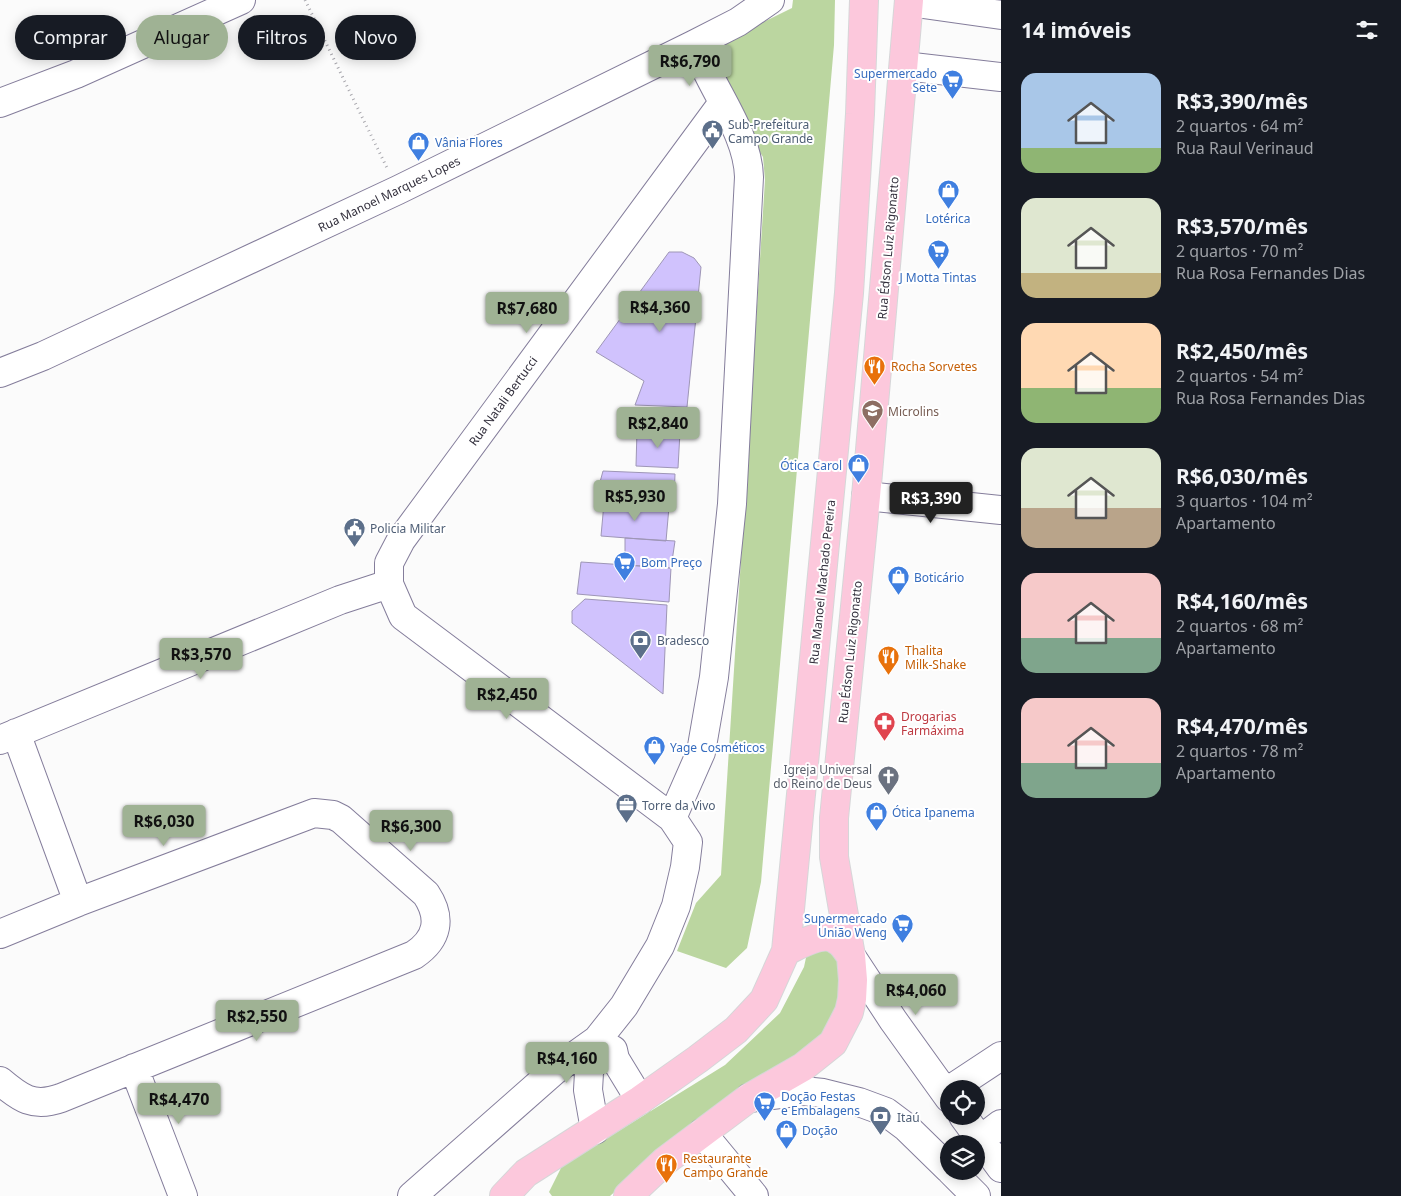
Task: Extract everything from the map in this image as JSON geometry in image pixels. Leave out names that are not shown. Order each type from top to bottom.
[{"type":"main road","name":"Rua Manoel Machado Pereira","points":[[504,1196],[529,1185],[595,1130],[698,1059],[736,1030],[764,1000],[786,952],[849,293],[864,0]]},
{"type":"main road","name":"Rua Édson Luiz Rigonatto","points":[[628,1196],[665,1161],[749,1098],[803,1067],[833,1043],[852,999],[851,956],[834,857],[834,818],[866,496],[904,66],[907,1]]},
{"type":"main road","points":[[786,952],[807,942],[822,937],[830,937],[838,940],[851,956]]},
{"type":"street","points":[[0,103],[76,74],[241,0]]},
{"type":"street","name":"Rua Manoel Marques Lopes","points":[[0,373],[43,356],[398,190],[693,45],[738,22],[770,0]]},
{"type":"street","points":[[907,1],[1001,15]]},
{"type":"street","points":[[672,818],[701,752],[714,677],[732,504],[749,177],[749,166],[744,144],[722,104],[696,46],[693,45]]},
{"type":"street","points":[[904,66],[1001,77]]},
{"type":"street","name":"Rua Natali Bertucci","points":[[389,584],[389,563],[401,540],[722,104]]},
{"type":"street","points":[[866,496],[1001,510]]},
{"type":"street","points":[[78,902],[8,737],[340,600],[389,584],[403,616],[672,818],[688,842],[685,867],[676,906],[660,946],[624,1006],[597,1040],[555,1070],[412,1196]]},
{"type":"street","points":[[0,934],[78,902],[314,813],[333,815],[348,825],[426,894],[434,908],[436,924],[429,942],[414,955],[60,1098],[44,1102],[26,1100],[0,1081]]},
{"type":"street","points":[[851,956],[893,1020],[940,1082]]},
{"type":"street","points":[[597,1040],[613,1050],[614,1058],[640,1100]]},
{"type":"street","points":[[595,1130],[588,1090],[589,1073],[597,1040]]},
{"type":"street","points":[[966,1080],[1001,1056]]},
{"type":"street","points":[[134,1068],[183,1196]]},
{"type":"street","points":[[749,1098],[804,1091],[824,1093],[859,1102],[886,1112],[906,1127],[940,1160]]},
{"type":"street","points":[[978,1125],[990,1132],[1001,1168]]},
{"type":"street","points":[[702,1134],[754,1196]]},
{"type":"street","points":[[982,1196],[1001,1179]]},
{"type":"street","points":[[960,1180],[976,1196]]},
{"type":"path","points":[[304,0],[398,190]]},
{"type":"green space","points":[[793,0],[835,0],[834,45],[761,882],[747,948],[726,968],[677,951],[696,903],[721,875],[765,180],[763,157],[738,118],[712,54],[727,40],[792,8]]},
{"type":"green space","points":[[823,946],[839,954],[840,1011],[808,1053],[667,1145],[610,1196],[552,1196],[549,1192],[562,1166],[725,1065],[780,1013],[804,967],[807,953]]},
{"type":"building","points":[[669,252],[682,252],[694,258],[701,267],[687,407],[635,405],[644,381],[596,352]]},
{"type":"building","points":[[637,430],[680,432],[678,468],[636,466]]},
{"type":"building","points":[[603,471],[675,474],[674,500],[596,497]]},
{"type":"building","points":[[604,503],[669,507],[666,541],[601,536]]},
{"type":"building","points":[[625,538],[675,541],[671,568],[625,565]]},
{"type":"building","name":"Bom Preço","points":[[581,562],[671,568],[669,602],[577,594]]},
{"type":"building","name":"Bradesco","points":[[585,599],[667,605],[663,694],[572,623],[572,611]]},
{"type":"place","name":"Supermercado Sete","points":[[953,99]]},
{"type":"place","name":"Sub-Prefeitura Campo Grande","points":[[712,150]]},
{"type":"place","name":"Vânia Flores","points":[[419,161]]},
{"type":"place","name":"Lotérica","points":[[948,210]]},
{"type":"place","name":"J Motta Tintas","points":[[938,269]]},
{"type":"place","name":"Rocha Sorvetes","points":[[875,385]]},
{"type":"place","name":"Microlins","points":[[872,430]]},
{"type":"place","name":"Ótica Carol","points":[[858,484]]},
{"type":"place","name":"Policia Militar","points":[[354,547]]},
{"type":"place","name":"Bom Preço","points":[[625,581]]},
{"type":"place","name":"Boticário","points":[[898,596]]},
{"type":"place","name":"Bradesco","points":[[641,659]]},
{"type":"place","name":"Thalita Milk-Shake","points":[[889,676]]},
{"type":"place","name":"Drogarias Farmáxima","points":[[885,742]]},
{"type":"place","name":"Yage Cosméticos","points":[[654,766]]},
{"type":"place","name":"Igreja Universal do Reino de Deus","points":[[888,795]]},
{"type":"place","name":"Torre da Vivo","points":[[626,824]]},
{"type":"place","name":"Ótica Ipanema","points":[[876,831]]},
{"type":"place","name":"Supermercado União Weng","points":[[903,944]]},
{"type":"place","name":"Doção Festas e Embalagens","points":[[765,1122]]},
{"type":"place","name":"Itaú","points":[[881,1136]]},
{"type":"place","name":"Doção","points":[[786,1149]]},
{"type":"place","name":"Restaurante Campo Grande","points":[[667,1184]]}]
